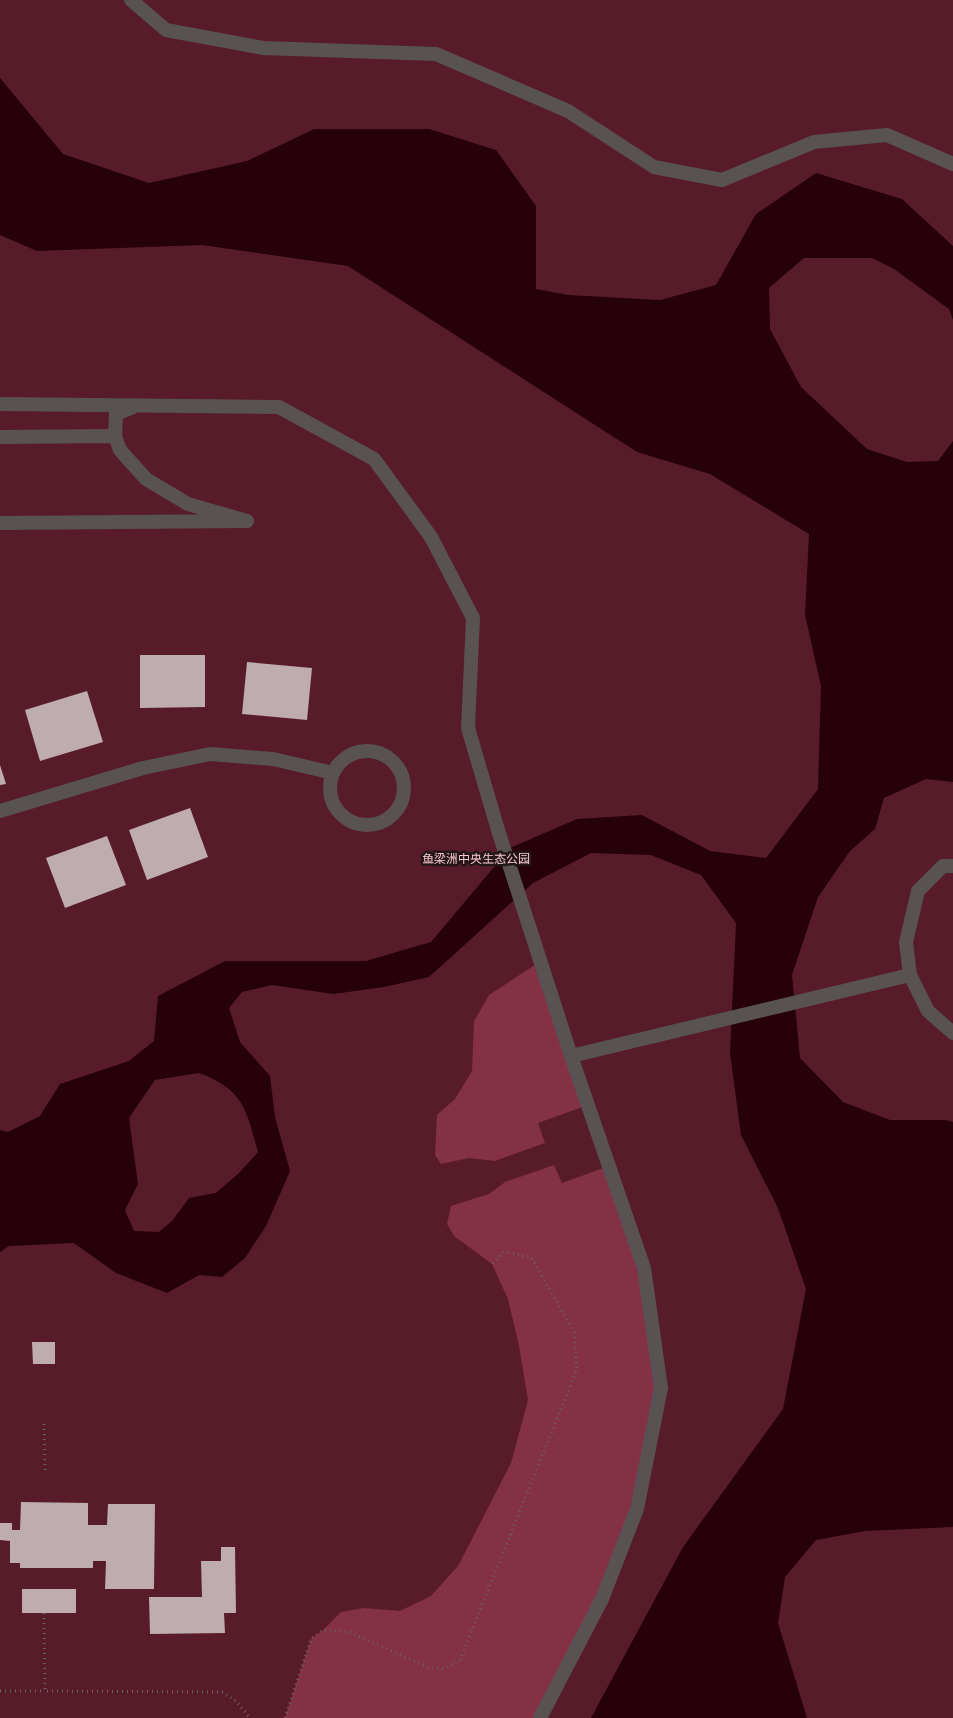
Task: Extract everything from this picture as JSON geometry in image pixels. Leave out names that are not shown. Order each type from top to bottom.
[{"type":"street","points":[[131,0],[166,30],[263,48],[436,54],[568,111],[654,167],[722,180],[814,142],[887,135],[953,164]]},
{"type":"street","points":[[0,404],[279,407],[374,459],[432,537],[473,618],[468,728],[498,830],[571,1056],[644,1268],[661,1388],[637,1509],[602,1599],[540,1718]]},
{"type":"street","points":[[0,523],[247,521],[188,504],[146,479],[120,450],[115,436],[116,414],[137,406]]},
{"type":"street","points":[[0,437],[115,436]]},
{"type":"street","points":[[363,751],[376,752],[388,757],[397,766],[403,778],[404,790],[401,802],[394,813],[384,821],[373,825],[361,825],[350,821],[341,815],[334,806],[330,789],[333,773],[340,762],[350,754],[363,751]]},
{"type":"street","points":[[0,811],[142,768],[210,754],[273,759],[333,773]]},
{"type":"street","points":[[953,866],[943,866],[918,891],[906,942],[910,975],[928,1011],[953,1033]]},
{"type":"street","points":[[571,1056],[910,975]]},
{"type":"path","points":[[285,1718],[311,1639],[323,1630],[349,1632],[427,1667],[444,1669],[460,1660],[577,1369],[574,1332],[531,1257],[504,1252],[492,1264]]},
{"type":"path","points":[[44,1424],[45,1470]]},
{"type":"path","points":[[44,1613],[45,1691]]},
{"type":"path","points":[[0,1691],[222,1692],[236,1701],[250,1718]]},
{"type":"green space","name":"鱼梁洲中央生态公园","points":[[0,0],[953,0],[953,1718],[0,1718]]},
{"type":"shaded area","points":[[0,78],[63,154],[149,183],[247,161],[314,129],[429,129],[496,150],[536,206],[536,289],[568,295],[660,300],[716,285],[756,214],[816,173],[902,199],[953,246],[953,320],[949,309],[894,269],[872,258],[804,258],[769,288],[770,329],[801,387],[867,449],[907,462],[938,461],[953,441],[953,782],[926,779],[884,798],[875,829],[850,851],[818,897],[792,975],[800,1058],[843,1102],[890,1120],[945,1120],[953,1122],[953,1527],[865,1531],[816,1540],[785,1577],[778,1623],[807,1718],[591,1718],[683,1547],[783,1409],[806,1289],[778,1208],[741,1135],[730,1053],[736,923],[701,875],[651,855],[591,853],[533,883],[429,977],[384,987],[333,994],[272,985],[242,992],[229,1008],[240,1042],[270,1076],[275,1117],[290,1171],[266,1226],[245,1258],[222,1277],[199,1275],[167,1293],[116,1273],[74,1243],[9,1246],[0,1252],[0,1130],[8,1132],[40,1116],[60,1084],[129,1061],[154,1041],[158,996],[225,961],[366,961],[431,942],[510,848],[577,819],[642,815],[710,851],[766,858],[818,789],[821,686],[805,615],[809,534],[710,474],[637,452],[348,266],[202,245],[37,251],[0,235]],"holes":[[[199,1073],[226,1086],[241,1103],[250,1124],[258,1152],[239,1173],[216,1193],[189,1198],[172,1221],[159,1232],[134,1231],[125,1210],[138,1184],[129,1118],[155,1080]]]},
{"type":"shaded area","points":[[541,961],[588,1105],[538,1123],[545,1143],[495,1161],[469,1158],[441,1164],[435,1155],[437,1115],[455,1099],[472,1071],[474,1021],[489,995]]},
{"type":"shaded area","points":[[554,1165],[562,1183],[609,1166],[644,1268],[661,1388],[637,1509],[602,1599],[538,1718],[285,1718],[311,1639],[341,1612],[364,1608],[400,1611],[431,1596],[458,1566],[511,1463],[528,1400],[519,1346],[508,1299],[492,1264],[454,1236],[447,1224],[451,1206],[489,1194],[505,1182]]},
{"type":"building","points":[[140,655],[205,655],[205,707],[140,708]]},
{"type":"building","points":[[247,662],[312,668],[307,720],[242,714]]},
{"type":"building","points":[[87,691],[103,742],[40,761],[25,710]]},
{"type":"building","points":[[0,765],[6,784],[0,785]]},
{"type":"building","points":[[190,808],[208,857],[147,880],[129,830]]},
{"type":"building","points":[[107,836],[126,885],[65,908],[46,858]]},
{"type":"building","points":[[32,1342],[55,1342],[55,1364],[33,1364]]},
{"type":"building","points":[[21,1502],[88,1503],[88,1525],[107,1525],[108,1504],[155,1504],[154,1589],[105,1589],[106,1561],[93,1561],[93,1568],[20,1568],[20,1563],[10,1563],[10,1541],[0,1540],[0,1523],[12,1523],[12,1530],[20,1530]]},
{"type":"building","points":[[221,1547],[235,1547],[236,1613],[224,1613],[225,1633],[150,1634],[149,1597],[202,1597],[201,1561],[221,1561]]},
{"type":"building","points":[[22,1589],[76,1589],[76,1613],[22,1613]]}]
